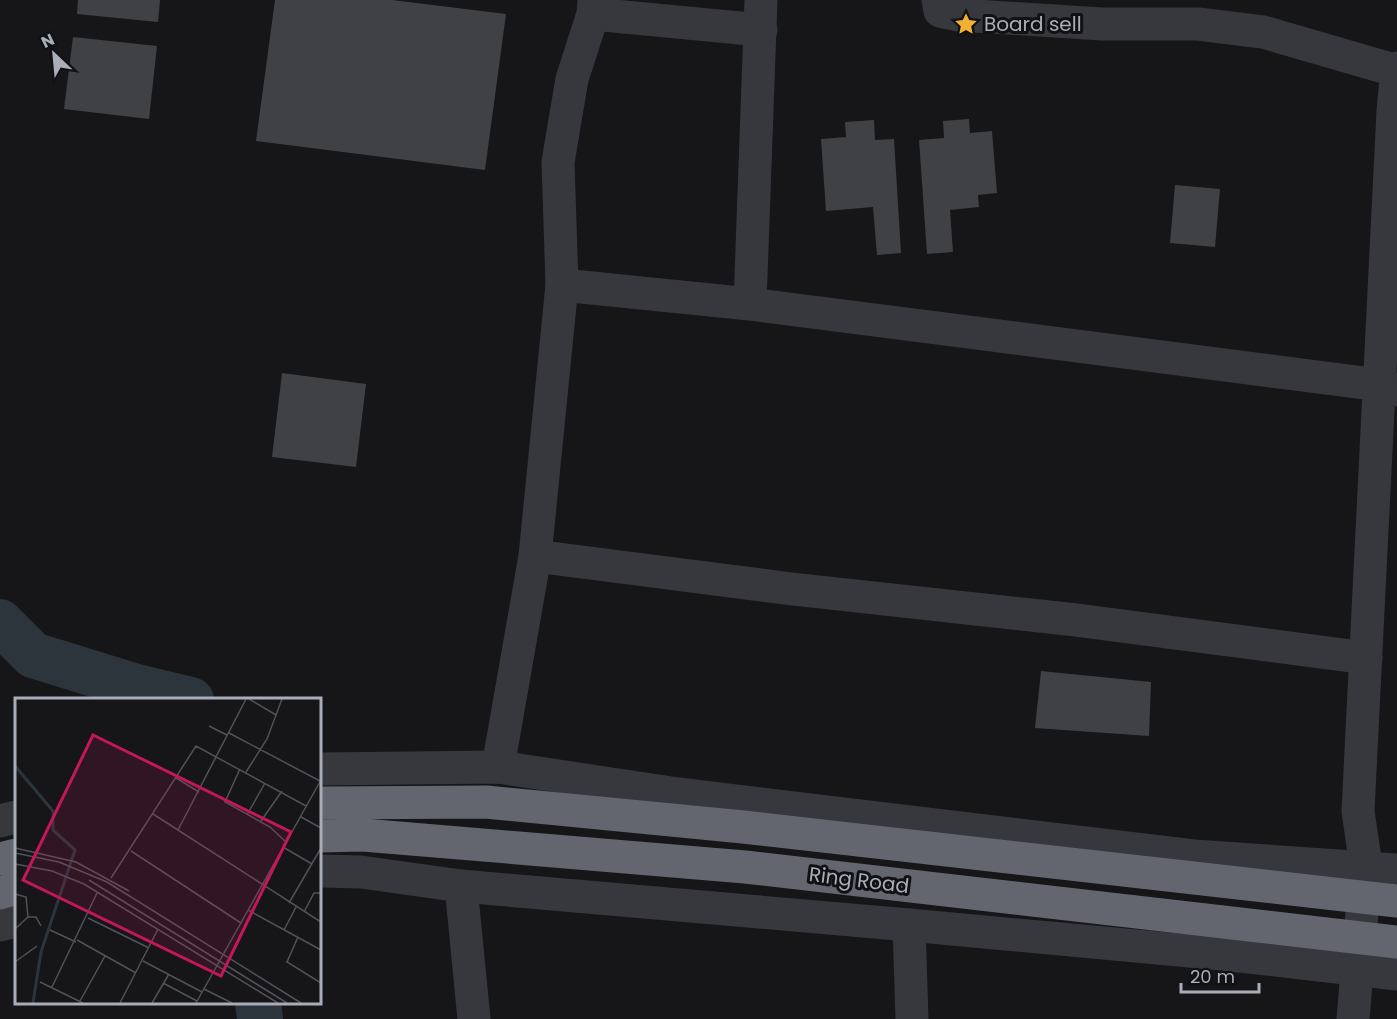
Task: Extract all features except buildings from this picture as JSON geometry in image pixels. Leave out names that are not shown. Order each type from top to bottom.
[{"type":"highway","name":"Ring Road","points":[[321,803],[497,803],[743,827],[1376,878],[1397,901]]},
{"type":"highway","name":"Ring Road","points":[[321,836],[363,836],[745,867],[1359,954],[1397,942]]},
{"type":"highway","points":[[0,860],[15,855]]},
{"type":"highway","points":[[0,893],[15,888]]},
{"type":"street","points":[[938,0],[940,11],[959,15],[1199,12],[1397,70],[1384,567],[1366,658],[1358,811],[1376,878],[1359,954],[1353,1019]]},
{"type":"street","points":[[498,767],[535,556],[562,285],[558,162],[572,79],[593,7],[761,15],[750,304]]},
{"type":"street","points":[[562,285],[750,304],[1389,388]]},
{"type":"street","points":[[535,556],[792,589],[1076,620],[1366,658]]},
{"type":"street","points":[[321,769],[498,767],[690,796],[1376,878]]},
{"type":"street","points":[[0,821],[15,817]]},
{"type":"street","points":[[321,871],[361,872],[461,886],[1211,953],[1359,954],[1397,974]]},
{"type":"street","points":[[461,886],[474,1019]]},
{"type":"street","points":[[0,925],[15,921]]},
{"type":"street","points":[[909,925],[912,1019]]},
{"type":"waterway","points":[[0,622],[33,655],[133,686],[183,698]]},
{"type":"waterway","points":[[258,1004],[260,1019]]},
{"type":"place","name":"Board sell","points":[[966,24]]}]
